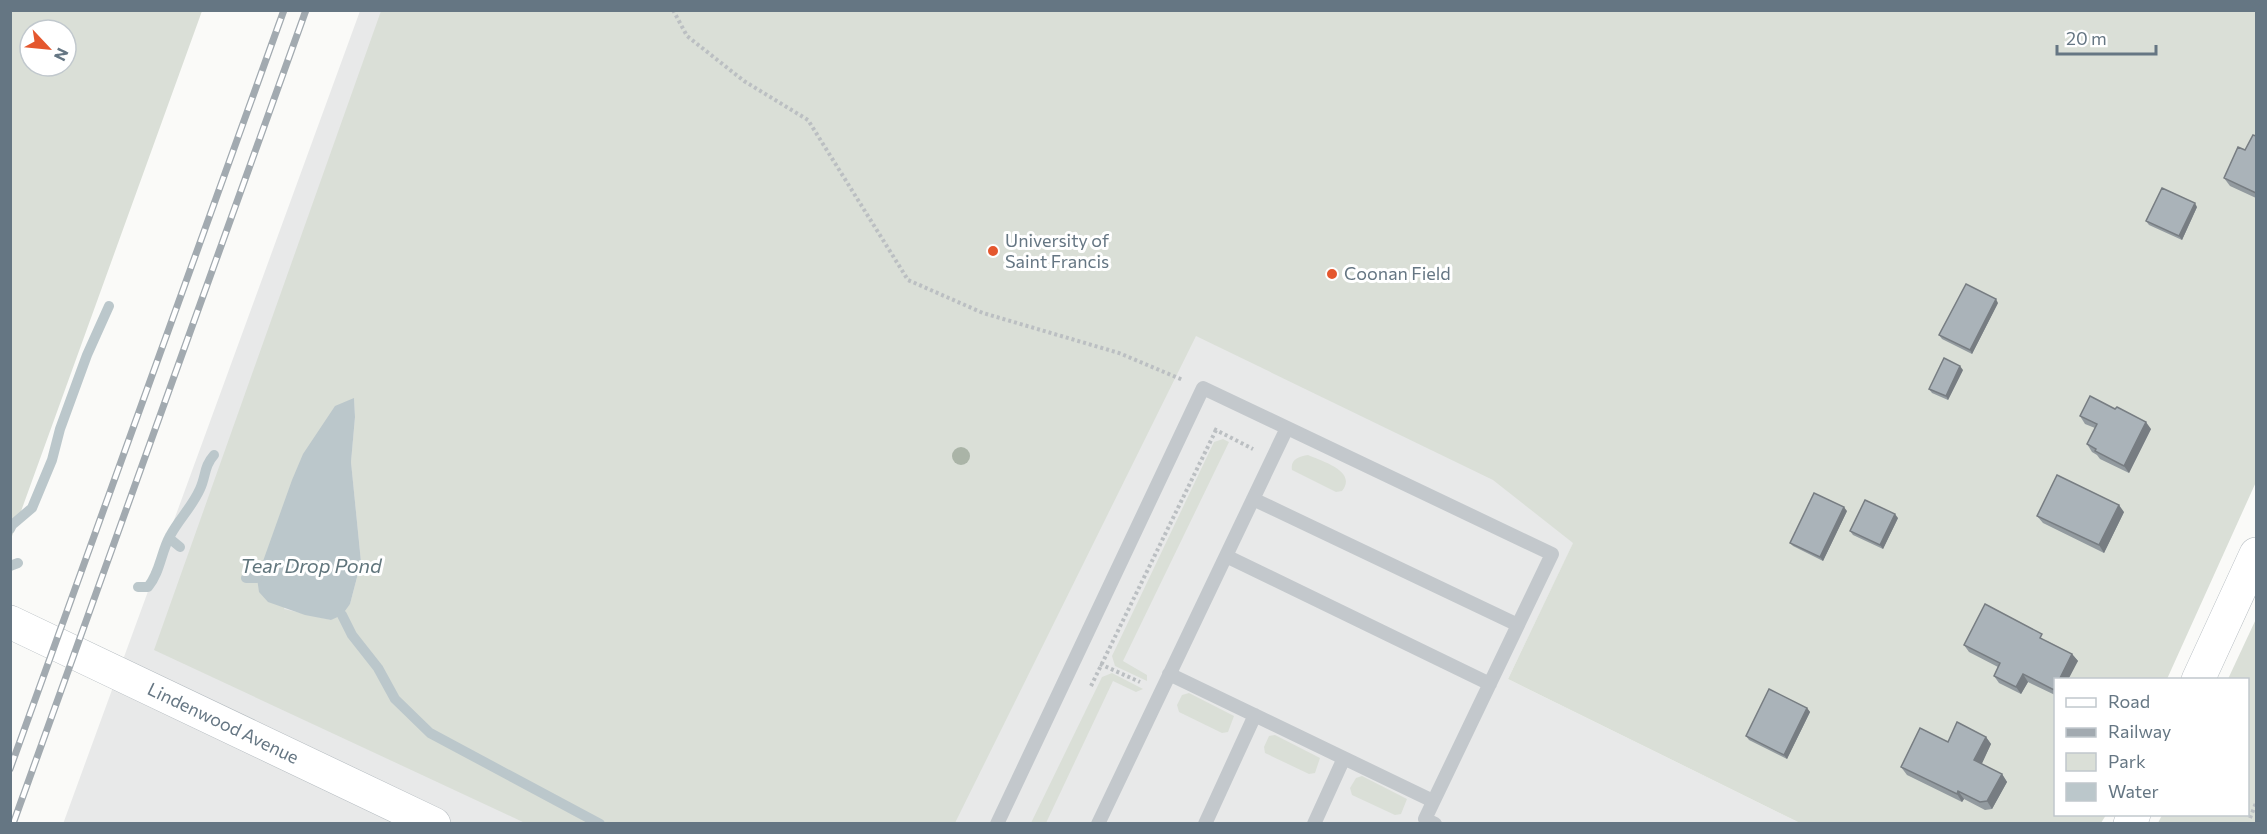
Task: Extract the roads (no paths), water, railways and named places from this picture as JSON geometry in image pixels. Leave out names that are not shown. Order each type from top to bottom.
[{"type":"street","points":[[2199,678],[2256,554]]},
{"type":"street","name":"Lindenwood Avenue","points":[[10,622],[434,824]]},
{"type":"lane","points":[[997,824],[1203,388],[1552,554],[1433,801],[1427,822]]},
{"type":"lane","points":[[1098,824],[1287,428]]},
{"type":"lane","points":[[1253,499],[1518,625]]},
{"type":"lane","points":[[1226,556],[1490,684]]},
{"type":"lane","points":[[1169,674],[1433,801]]},
{"type":"lane","points":[[1205,824],[1255,715]]},
{"type":"lane","points":[[1314,824],[1344,758]]},
{"type":"water","name":"Tear Drop Pond","points":[[354,398],[355,417],[351,462],[361,562],[350,604],[342,615],[331,620],[305,615],[268,602],[259,592],[257,578],[303,454],[335,406]]},
{"type":"waterway","points":[[10,529],[32,508],[52,460],[60,429],[87,355],[109,306]]},
{"type":"waterway","points":[[138,587],[148,587],[152,581],[170,536],[197,495],[208,463],[214,455]]},
{"type":"waterway","points":[[169,538],[180,547]]},
{"type":"waterway","points":[[10,566],[18,563]]},
{"type":"waterway","points":[[246,578],[257,578]]},
{"type":"waterway","points":[[342,615],[352,635],[378,668],[395,699],[430,733],[600,824]]},
{"type":"railway","points":[[10,769],[284,10]]},
{"type":"railway","points":[[13,824],[306,10]]},
{"type":"place","name":"University of Saint Francis","points":[[993,251]]},
{"type":"place","name":"Coonan Field","points":[[1332,274]]}]
